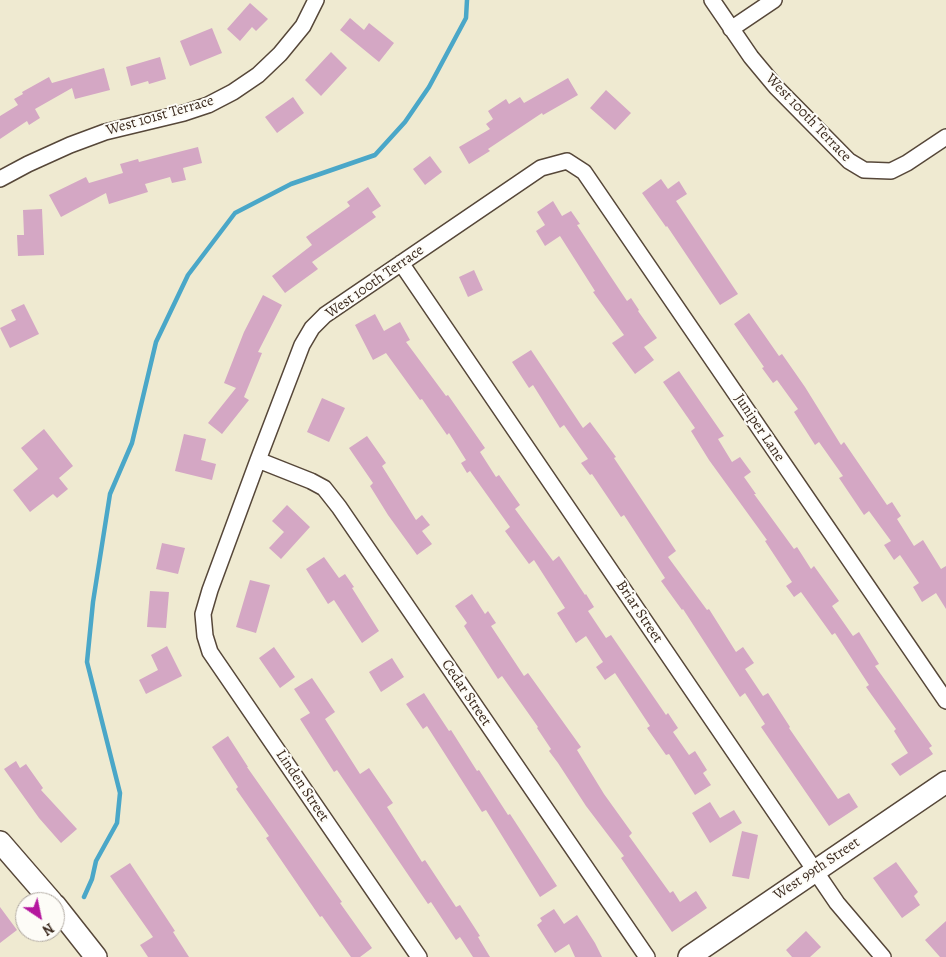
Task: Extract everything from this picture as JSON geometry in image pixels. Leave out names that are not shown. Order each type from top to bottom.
[{"type":"street","name":"West 101st Terrace","points":[[0,179],[70,145],[132,125],[184,113],[208,105],[232,92],[258,75],[280,54],[302,26],[316,0]]},
{"type":"street","name":"West 100th Terrace","points":[[712,0],[751,57],[776,87],[848,161],[864,170],[891,170],[908,163],[946,137]]},
{"type":"street","points":[[731,29],[774,0]]},
{"type":"street","name":"West 100th Terrace","points":[[205,608],[258,460],[302,345],[312,328],[325,315],[540,168],[567,160]]},
{"type":"street","name":"Juniper Lane","points":[[567,160],[584,172],[946,701]]},
{"type":"street","name":"Briar Street","points":[[401,263],[837,903],[883,957]]},
{"type":"street","name":"Cedar Street","points":[[258,460],[324,488],[646,957]]},
{"type":"street","name":"Linden Street","points":[[205,608],[203,614],[205,636],[210,652],[419,957]]},
{"type":"street","name":"West 99th Street","points":[[689,957],[946,782]]},
{"type":"street","points":[[0,842],[43,892]]},
{"type":"street","points":[[65,918],[96,957]]},
{"type":"building","points":[[250,3],[268,19],[256,31],[252,27],[240,41],[227,29]]},
{"type":"building","points":[[350,18],[364,30],[369,23],[394,43],[379,62],[340,30]]},
{"type":"building","points":[[212,28],[222,53],[190,66],[180,41]]},
{"type":"building","points":[[331,52],[347,68],[321,96],[305,80]]},
{"type":"building","points":[[160,57],[166,79],[149,84],[148,81],[131,86],[126,67]]},
{"type":"building","points":[[104,68],[110,90],[75,99],[72,88],[35,109],[40,118],[29,125],[27,121],[0,139],[0,116],[18,105],[14,99],[23,94],[22,92],[49,77],[52,83]]},
{"type":"building","points":[[568,78],[578,95],[543,115],[542,113],[469,164],[459,147],[490,129],[486,124],[493,119],[488,111],[506,99],[509,104],[520,97],[524,103]]},
{"type":"building","points":[[606,90],[631,113],[615,130],[590,108]]},
{"type":"building","points":[[293,97],[304,113],[277,133],[265,117]]},
{"type":"building","points":[[198,147],[202,163],[183,168],[186,180],[172,183],[170,177],[145,184],[148,192],[109,204],[106,193],[61,217],[49,195],[86,177],[89,183],[123,173],[120,164],[138,159],[139,162]]},
{"type":"building","points":[[430,156],[442,172],[425,185],[413,169]]},
{"type":"building","points":[[661,179],[668,189],[679,181],[687,194],[676,201],[738,294],[720,305],[667,226],[642,193]]},
{"type":"building","points":[[368,187],[381,206],[372,212],[376,217],[312,262],[318,269],[285,293],[272,276],[312,245],[306,237],[350,206],[347,202]]},
{"type":"building","points":[[553,201],[562,216],[571,211],[580,224],[577,225],[627,301],[631,298],[657,338],[644,347],[654,360],[635,374],[612,343],[624,335],[593,292],[595,291],[560,236],[545,246],[536,231],[545,225],[537,212]]},
{"type":"building","points":[[42,209],[44,255],[18,256],[17,235],[24,235],[23,210]]},
{"type":"building","points":[[474,270],[483,290],[468,297],[459,277]]},
{"type":"building","points":[[263,295],[282,305],[258,352],[262,353],[244,397],[249,400],[222,434],[208,423],[236,388],[224,383],[244,332]]},
{"type":"building","points":[[24,304],[39,334],[10,348],[0,328],[16,320],[11,310]]},
{"type":"building","points":[[749,313],[779,356],[782,354],[805,387],[841,445],[844,442],[887,505],[892,502],[901,516],[897,519],[914,546],[923,540],[941,569],[946,566],[946,609],[936,593],[922,602],[913,587],[919,583],[900,555],[894,560],[884,545],[891,541],[869,511],[864,515],[839,478],[843,476],[819,442],[815,445],[794,412],[798,409],[777,380],[773,383],[762,368],[764,367],[734,324]]},
{"type":"building","points":[[375,314],[384,331],[400,322],[410,340],[406,342],[446,396],[448,395],[485,448],[480,452],[496,477],[499,475],[520,505],[515,509],[553,561],[559,556],[586,594],[594,607],[588,611],[606,638],[611,635],[666,715],[668,713],[678,728],[673,732],[689,755],[695,751],[707,770],[703,773],[711,785],[695,795],[669,754],[666,755],[647,728],[650,726],[615,673],[605,680],[596,667],[603,662],[586,636],[576,643],[557,613],[565,608],[534,560],[529,564],[505,531],[510,527],[470,471],[467,473],[461,463],[466,460],[449,433],[447,435],[386,353],[373,360],[355,325]]},
{"type":"building","points":[[531,350],[583,428],[590,422],[616,457],[614,458],[676,551],[668,557],[707,610],[709,609],[736,652],[743,647],[754,663],[745,669],[763,696],[768,693],[789,728],[838,799],[849,793],[858,807],[829,826],[761,727],[765,724],[745,693],[740,697],[683,609],[661,581],[665,578],[624,515],[621,517],[592,474],[590,475],[581,463],[588,459],[564,425],[560,428],[533,385],[529,388],[512,362]]},
{"type":"building","points":[[679,371],[724,436],[718,439],[732,462],[740,457],[751,472],[744,477],[756,494],[754,494],[794,549],[797,547],[811,569],[814,566],[839,601],[832,606],[853,636],[859,632],[879,664],[875,666],[932,746],[929,748],[933,754],[900,776],[891,764],[908,753],[894,731],[896,729],[866,687],[869,685],[835,633],[832,635],[801,592],[794,597],[786,586],[792,582],[765,541],[767,540],[709,460],[691,431],[695,428],[663,382]]},
{"type":"building","points":[[322,398],[345,408],[329,442],[307,432]]},
{"type":"building","points":[[44,429],[73,466],[59,478],[68,489],[57,498],[53,494],[30,512],[13,490],[38,469],[21,448]]},
{"type":"building","points":[[184,434],[206,439],[201,460],[216,464],[212,480],[175,471]]},
{"type":"building","points":[[367,436],[386,463],[382,466],[416,520],[422,515],[430,525],[422,531],[432,544],[417,555],[388,515],[370,486],[373,483],[349,448]]},
{"type":"building","points":[[287,505],[310,527],[281,559],[269,548],[284,532],[272,521]]},
{"type":"building","points":[[162,543],[185,548],[178,574],[156,569]]},
{"type":"building","points":[[324,557],[339,578],[345,574],[379,631],[362,643],[334,600],[328,604],[306,569]]},
{"type":"building","points":[[250,580],[270,585],[256,633],[236,627]]},
{"type":"building","points":[[150,591],[169,592],[166,628],[147,627]]},
{"type":"building","points":[[472,594],[485,614],[488,611],[496,623],[491,626],[524,676],[528,673],[581,747],[577,750],[604,794],[632,833],[629,836],[670,893],[673,891],[680,902],[696,891],[707,908],[672,932],[621,858],[624,856],[586,806],[549,751],[551,749],[538,727],[502,676],[498,679],[464,626],[467,623],[455,606]]},
{"type":"building","points":[[167,646],[182,676],[146,694],[139,680],[158,670],[151,655]]},
{"type":"building","points":[[274,647],[295,677],[280,688],[259,658]]},
{"type":"building","points":[[392,658],[404,677],[381,692],[369,672]]},
{"type":"building","points":[[312,678],[335,712],[325,719],[360,774],[369,768],[393,803],[387,807],[422,862],[425,860],[456,907],[460,905],[480,936],[478,937],[490,957],[473,957],[460,937],[456,940],[431,902],[428,904],[337,770],[334,772],[300,719],[310,713],[294,689]]},
{"type":"building","points":[[424,693],[449,731],[451,730],[477,771],[479,770],[508,815],[510,814],[557,886],[540,897],[486,810],[482,812],[427,726],[423,729],[406,704]]},
{"type":"building","points":[[228,736],[247,767],[372,948],[360,957],[351,957],[322,916],[320,917],[266,838],[269,836],[236,789],[238,787],[212,747]]},
{"type":"building","points":[[16,761],[20,768],[26,764],[43,788],[41,790],[77,829],[61,843],[39,818],[4,769]]},
{"type":"building","points":[[710,802],[720,818],[734,810],[742,823],[710,843],[692,813]]},
{"type":"building","points":[[742,831],[758,835],[749,879],[732,876]]},
{"type":"building","points":[[896,862],[918,892],[914,896],[920,905],[902,918],[873,878]]},
{"type":"building","points":[[130,863],[175,931],[173,932],[189,957],[148,957],[140,945],[153,937],[110,876]]},
{"type":"building","points":[[0,907],[15,927],[15,932],[0,943]]},
{"type":"building","points":[[554,909],[564,924],[577,915],[602,957],[575,957],[569,944],[555,953],[537,925],[542,921],[540,918]]},
{"type":"building","points":[[946,921],[946,957],[940,957],[925,940]]},
{"type":"building","points":[[806,931],[821,947],[810,957],[792,957],[786,950]]},
{"type":"waterway","points":[[84,897],[92,879],[96,861],[117,823],[120,793],[87,662],[93,602],[110,494],[132,443],[156,342],[188,275],[235,213],[291,184],[375,155],[405,122],[429,87],[466,18],[467,0]]}]
